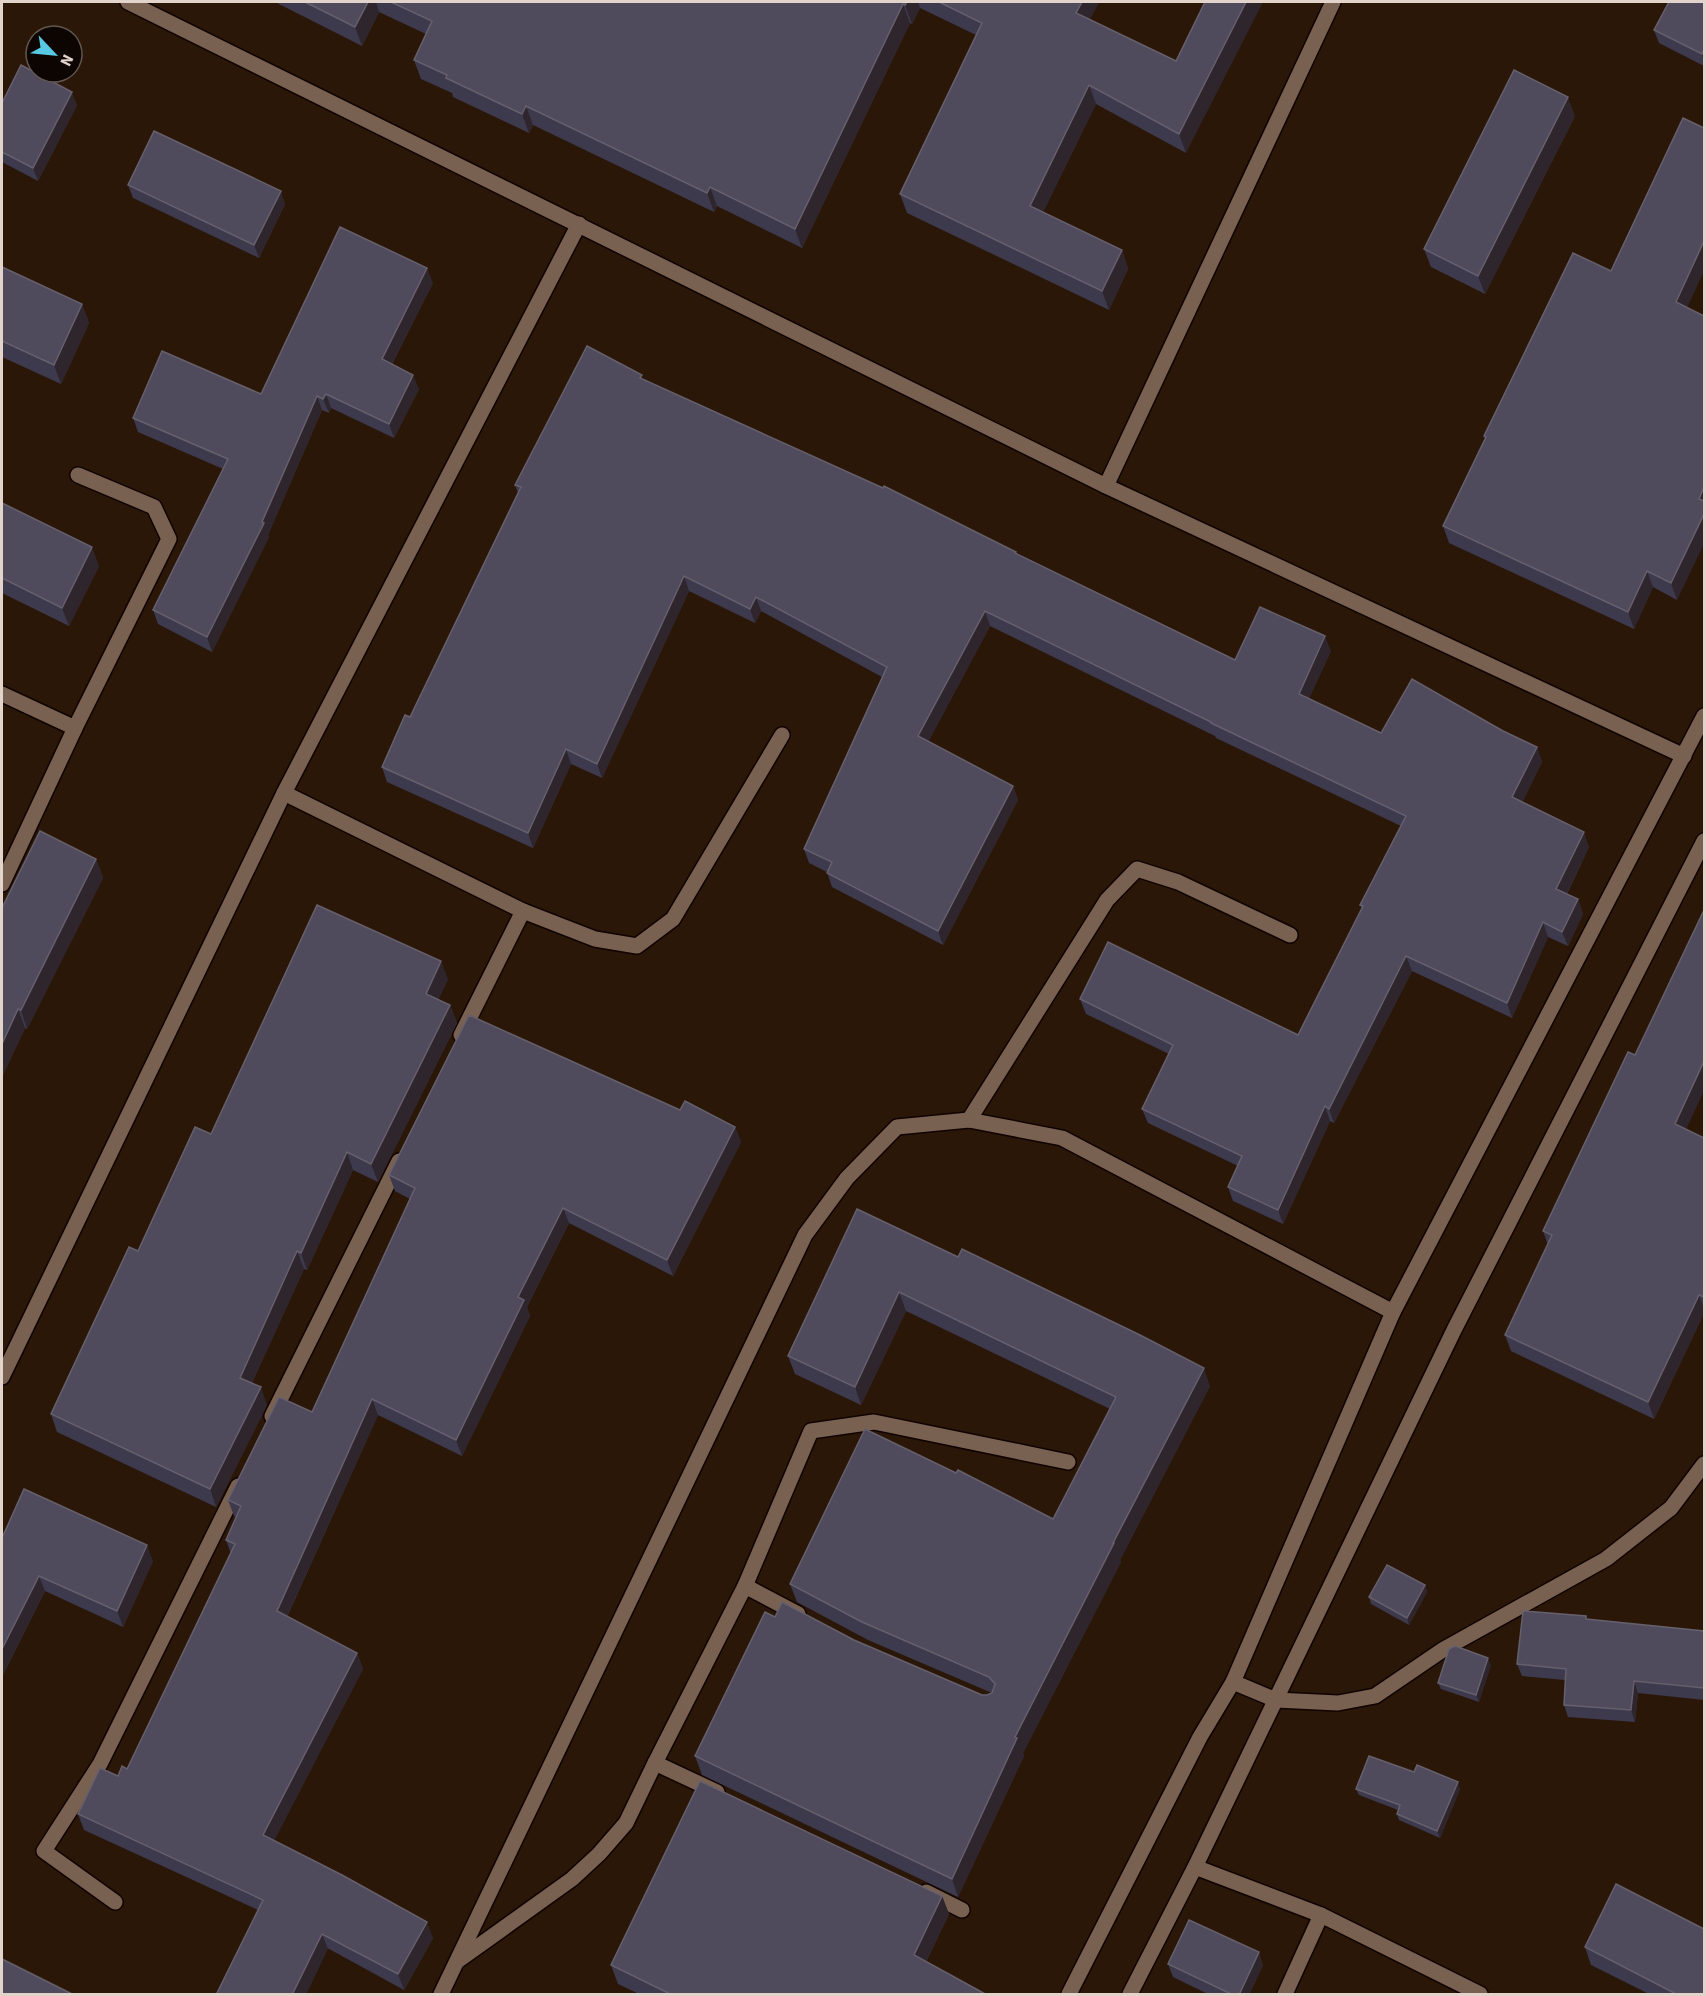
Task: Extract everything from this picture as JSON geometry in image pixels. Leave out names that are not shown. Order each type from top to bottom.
[{"type":"street","points":[[128,2],[1106,486],[1684,756]]},
{"type":"street","points":[[1106,486],[1333,2]]},
{"type":"street","points":[[2,1377],[284,793],[579,224]]},
{"type":"street","points":[[2,884],[75,728],[170,539],[154,507],[78,475]]},
{"type":"street","points":[[2,694],[75,728]]},
{"type":"street","points":[[1069,1995],[1200,1737],[1233,1682],[1393,1312],[1704,716]]},
{"type":"street","points":[[284,793],[523,911],[595,939],[637,946],[673,919],[782,735]]},
{"type":"street","points":[[1130,1995],[1195,1867],[1454,1330],[1704,841]]},
{"type":"street","points":[[969,1120],[1107,900],[1137,869],[1178,882],[1290,935]]},
{"type":"street","points":[[454,1050],[523,911]]},
{"type":"street","points":[[441,1995],[805,1235],[847,1178],[897,1127],[969,1120],[1062,1138],[1393,1312]]},
{"type":"street","points":[[264,1433],[406,1146]]},
{"type":"street","points":[[457,1962],[572,1879],[599,1854],[626,1823],[745,1587],[811,1431],[874,1422],[1068,1462]]},
{"type":"street","points":[[1233,1682],[1276,1700],[1338,1703],[1375,1696],[1444,1649],[1606,1559],[1671,1508],[1704,1464]]},
{"type":"street","points":[[115,1902],[44,1851],[100,1764],[243,1476]]},
{"type":"street","points":[[745,1587],[814,1623]]},
{"type":"street","points":[[655,1763],[729,1798]]},
{"type":"street","points":[[1195,1867],[1321,1915],[1480,1995]]},
{"type":"street","points":[[909,1885],[962,1910]]},
{"type":"street","points":[[1285,1995],[1321,1915]]},
{"type":"building","points":[[305,2],[368,2],[355,27]]},
{"type":"building","points":[[391,2],[907,2],[903,4],[795,229],[710,187],[707,193],[526,106],[522,114],[446,78],[447,75],[414,60],[432,21]]},
{"type":"building","points":[[939,2],[1082,2],[1076,13],[1176,61],[1205,2],[1246,2],[1179,134],[1089,85],[1030,206],[1122,250],[1102,291],[900,194],[982,23]]},
{"type":"building","points":[[1669,2],[1704,2],[1704,49],[1702,54],[1654,30]]},
{"type":"building","points":[[21,65],[24,67],[24,84],[57,84],[72,92],[33,168],[2,152],[2,103]]},
{"type":"building","points":[[1514,70],[1568,97],[1478,276],[1424,249]]},
{"type":"building","points":[[1683,118],[1704,128],[1704,241],[1676,302],[1704,316],[1704,487],[1699,499],[1704,501],[1704,514],[1671,583],[1647,571],[1628,612],[1443,526],[1573,253],[1611,271]]},
{"type":"building","points":[[154,131],[281,191],[254,245],[128,185]]},
{"type":"building","points":[[340,227],[427,268],[382,359],[413,375],[389,424],[326,394],[323,399],[317,396],[262,522],[264,523],[207,637],[153,610],[228,459],[133,418],[162,351],[261,394]]},
{"type":"building","points":[[2,267],[82,304],[54,365],[2,341]]},
{"type":"building","points":[[587,346],[642,375],[640,378],[883,488],[884,486],[1015,553],[1235,660],[1260,607],[1325,636],[1299,694],[1381,733],[1412,679],[1503,731],[1537,747],[1512,797],[1584,832],[1556,889],[1578,899],[1562,932],[1543,922],[1507,1003],[1406,956],[1329,1109],[1325,1106],[1278,1210],[1228,1187],[1242,1156],[1142,1109],[1173,1045],[1080,999],[1108,942],[1298,1035],[1363,906],[1360,905],[1406,816],[985,611],[918,736],[1013,786],[938,931],[827,873],[832,862],[804,849],[887,667],[756,597],[750,609],[684,576],[597,764],[566,749],[528,833],[382,767],[405,715],[410,717],[521,487],[515,485]]},
{"type":"building","points":[[2,503],[92,547],[62,608],[2,578]]},
{"type":"building","points":[[40,831],[96,859],[2,1044],[2,908]]},
{"type":"building","points":[[317,905],[441,961],[426,994],[450,1005],[371,1164],[347,1152],[301,1253],[297,1251],[240,1378],[261,1387],[210,1489],[51,1414],[129,1247],[138,1251],[195,1127],[211,1134]]},
{"type":"building","points":[[1704,910],[1704,1061],[1675,1124],[1704,1138],[1704,1297],[1699,1295],[1648,1402],[1505,1335],[1552,1235],[1543,1231],[1628,1052],[1635,1055]]},
{"type":"building","points":[[469,1015],[680,1110],[685,1101],[735,1127],[667,1260],[563,1208],[518,1297],[524,1300],[456,1440],[372,1399],[277,1611],[357,1653],[263,1835],[427,1922],[398,1974],[322,1934],[292,1995],[216,1995],[263,1900],[78,1814],[100,1768],[118,1776],[122,1766],[127,1769],[235,1544],[226,1540],[241,1506],[228,1500],[279,1397],[312,1412],[415,1188],[389,1175]]},
{"type":"building","points":[[857,1209],[958,1257],[962,1249],[1204,1368],[1015,1737],[1017,1738],[952,1879],[695,1756],[765,1612],[775,1617],[782,1602],[854,1640],[982,1695],[992,1693],[995,1684],[989,1677],[862,1622],[790,1584],[865,1429],[956,1473],[958,1470],[1053,1519],[1116,1397],[899,1292],[855,1387],[788,1356]]},
{"type":"building","points":[[24,1489],[147,1545],[117,1611],[39,1576],[2,1649],[2,1538]]},
{"type":"building","points":[[1387,1565],[1425,1585],[1407,1618],[1369,1597]]},
{"type":"building","points":[[1523,1611],[1586,1616],[1586,1619],[1704,1631],[1704,1688],[1634,1681],[1631,1710],[1564,1705],[1566,1669],[1517,1664]]},
{"type":"building","points":[[1455,1646],[1488,1658],[1476,1695],[1438,1683],[1449,1649]]},
{"type":"building","points":[[1369,1756],[1414,1772],[1417,1765],[1458,1782],[1437,1831],[1397,1814],[1400,1805],[1356,1789]]},
{"type":"building","points":[[700,1781],[942,1896],[914,1955],[987,1995],[672,1995],[611,1965]]},
{"type":"building","points":[[1616,1884],[1704,1929],[1704,1995],[1678,1995],[1585,1947]]},
{"type":"building","points":[[1189,1920],[1259,1952],[1239,1995],[1233,1995],[1168,1964]]},
{"type":"building","points":[[2,1959],[74,1995],[2,1995]]}]
